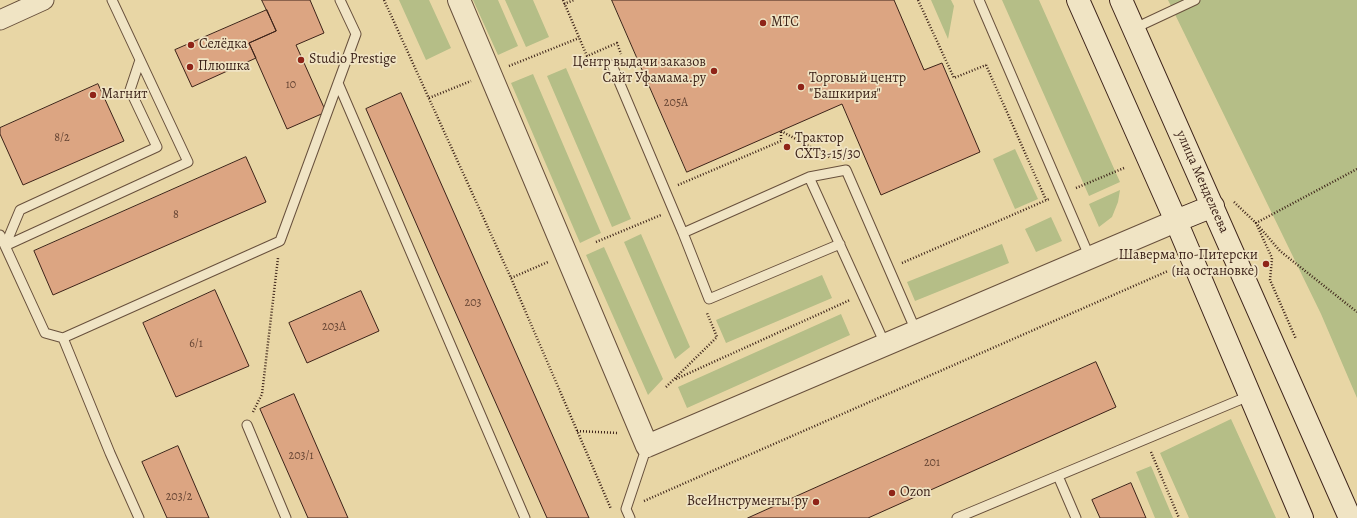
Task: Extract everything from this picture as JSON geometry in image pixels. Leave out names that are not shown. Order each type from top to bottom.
[{"type":"main road","points":[[459,0],[647,446],[1213,206]]},
{"type":"main road","points":[[1078,0],[1176,221],[1302,518]]},
{"type":"main road","name":"улица Менделеева","points":[[1121,0],[1350,518]]},
{"type":"street","points":[[0,20],[44,0]]},
{"type":"lane","points":[[5,246],[188,162],[112,0]]},
{"type":"lane","points":[[0,235],[45,333],[63,338],[280,241],[356,34],[340,0]]},
{"type":"lane","points":[[979,0],[1090,258]]},
{"type":"lane","points":[[1133,29],[1195,0]]},
{"type":"lane","points":[[5,246],[20,210],[157,147],[130,90],[140,60]]},
{"type":"lane","points":[[612,65],[667,191],[709,300],[840,244]]},
{"type":"lane","points":[[338,83],[526,518]]},
{"type":"lane","points":[[683,233],[809,177],[846,170],[916,331]]},
{"type":"lane","points":[[809,177],[885,344]]},
{"type":"lane","points":[[63,338],[110,453],[139,518]]},
{"type":"lane","points":[[957,518],[1145,438],[1249,396]]},
{"type":"lane","points":[[246,425],[286,518]]},
{"type":"lane","points":[[630,518],[626,509],[647,446]]},
{"type":"lane","points":[[1058,476],[1076,518]]},
{"type":"path","points":[[384,0],[511,278],[613,514],[1168,271]]},
{"type":"path","points":[[563,0],[586,56],[617,43],[623,57]]},
{"type":"path","points":[[564,4],[574,0]]},
{"type":"path","points":[[918,0],[954,78],[1004,57]]},
{"type":"path","points":[[986,65],[1046,200]]},
{"type":"path","points":[[675,178],[678,186],[781,141],[781,131],[837,161]]},
{"type":"path","points":[[902,263],[1046,200],[1124,168]]},
{"type":"path","points":[[1357,169],[1256,223],[1280,251],[1357,312]]},
{"type":"path","points":[[596,242],[666,212]]},
{"type":"path","points":[[246,425],[262,394],[280,241]]},
{"type":"path","points":[[511,278],[552,261]]},
{"type":"path","points":[[673,380],[863,295]]},
{"type":"path","points":[[666,387],[717,337],[709,317]]},
{"type":"path","points":[[577,431],[618,433]]},
{"type":"path","points":[[1145,438],[1179,518]]},
{"type":"green space","points":[[399,0],[429,0],[451,48],[426,60]]},
{"type":"green space","points":[[473,0],[498,0],[518,46],[498,55]]},
{"type":"green space","points":[[505,0],[533,0],[549,37],[526,47]]},
{"type":"green space","points":[[931,0],[951,0],[954,6],[948,39]]},
{"type":"green space","points":[[1002,0],[1039,0],[1120,182],[1089,196]]},
{"type":"green space","points":[[1168,0],[1357,0],[1357,398],[1321,314]]},
{"type":"green space","points":[[566,68],[631,219],[612,227],[547,76]]},
{"type":"green space","points":[[533,74],[601,233],[580,243],[511,83]]},
{"type":"green space","points":[[1015,149],[1038,199],[1015,209],[993,159]]},
{"type":"green space","points":[[1120,190],[1118,202],[1112,217],[1099,227],[1089,204]]},
{"type":"green space","points":[[1051,217],[1062,241],[1036,252],[1025,229]]},
{"type":"green space","points":[[641,234],[690,347],[675,359],[624,242]]},
{"type":"green space","points":[[1002,244],[1009,263],[915,301],[907,282]]},
{"type":"green space","points":[[604,247],[663,379],[648,395],[586,255]]},
{"type":"green space","points":[[822,275],[832,298],[726,343],[716,320]]},
{"type":"green space","points":[[841,314],[850,335],[687,408],[678,387]]},
{"type":"green space","points":[[1231,419],[1276,518],[1189,518],[1160,453]]},
{"type":"green space","points":[[1151,466],[1173,518],[1155,518],[1136,472]]},
{"type":"building","points":[[262,0],[310,0],[324,33],[296,45],[326,112],[287,129],[249,43],[276,31]]},
{"type":"building","name":"Торговый центр \"Башкирия\"","points":[[612,0],[894,0],[924,70],[942,63],[980,152],[881,195],[842,104],[687,172]]},
{"type":"building","points":[[267,10],[276,31],[249,43],[256,58],[192,87],[175,50]]},
{"type":"building","points":[[98,84],[124,141],[23,185],[0,134],[0,128]]},
{"type":"building","points":[[401,93],[589,518],[547,518],[437,271],[366,109]]},
{"type":"building","points":[[246,157],[266,202],[53,295],[34,251]]},
{"type":"building","points":[[215,290],[249,366],[176,397],[143,323]]},
{"type":"building","points":[[361,291],[379,331],[307,363],[289,323]]},
{"type":"building","points":[[1096,362],[1116,407],[868,518],[748,518]]},
{"type":"building","points":[[294,394],[348,518],[308,518],[260,409]]},
{"type":"building","points":[[178,446],[209,518],[167,518],[142,462]]},
{"type":"building","points":[[1131,483],[1146,518],[1100,518],[1092,500]]},
{"type":"place","name":"МТС","points":[[763,23]]},
{"type":"place","name":"Селёдка","points":[[191,45]]},
{"type":"place","name":"Studio Prestige","points":[[301,60]]},
{"type":"place","name":"Плюшка","points":[[190,67]]},
{"type":"place","name":"Центр выдачи заказов Сайт Уфамама.ру","points":[[714,71]]},
{"type":"place","name":"Торговый центр \"Башкирия\"","points":[[801,87]]},
{"type":"place","name":"Магнит","points":[[93,95]]},
{"type":"place","name":"Трактор СХТ3-15/30","points":[[787,147]]},
{"type":"place","name":"Шаверма по-Питерски (на остановке)","points":[[1266,264]]},
{"type":"place","name":"Ozon","points":[[892,493]]},
{"type":"place","name":"ВсеИнструменты.ру","points":[[816,502]]}]
